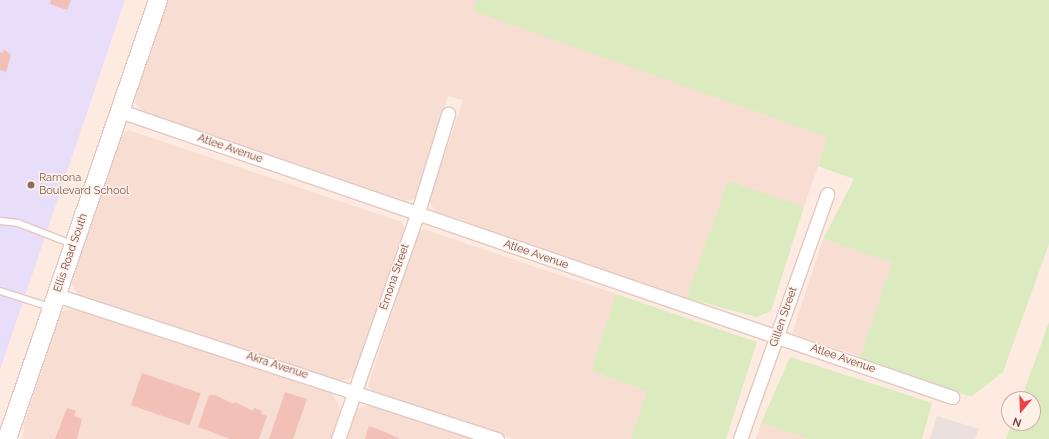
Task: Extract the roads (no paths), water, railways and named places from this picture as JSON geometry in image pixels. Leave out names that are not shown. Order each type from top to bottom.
[{"type":"street","name":"Ellis Road South","points":[[7,439],[158,0]]},
{"type":"street","name":"Atlee Avenue","points":[[120,111],[416,215],[777,336],[952,397]]},
{"type":"street","name":"Ernona Street","points":[[338,439],[416,215],[448,114]]},
{"type":"street","name":"Gillen Street","points":[[740,439],[827,194]]},
{"type":"street","name":"Akra Avenue","points":[[54,302],[355,390],[497,439]]},
{"type":"lane","points":[[0,221],[18,224],[74,244]]},
{"type":"lane","points":[[0,292],[54,302]]},
{"type":"place","name":"Ramona Boulevard School","points":[[31,185]]}]
